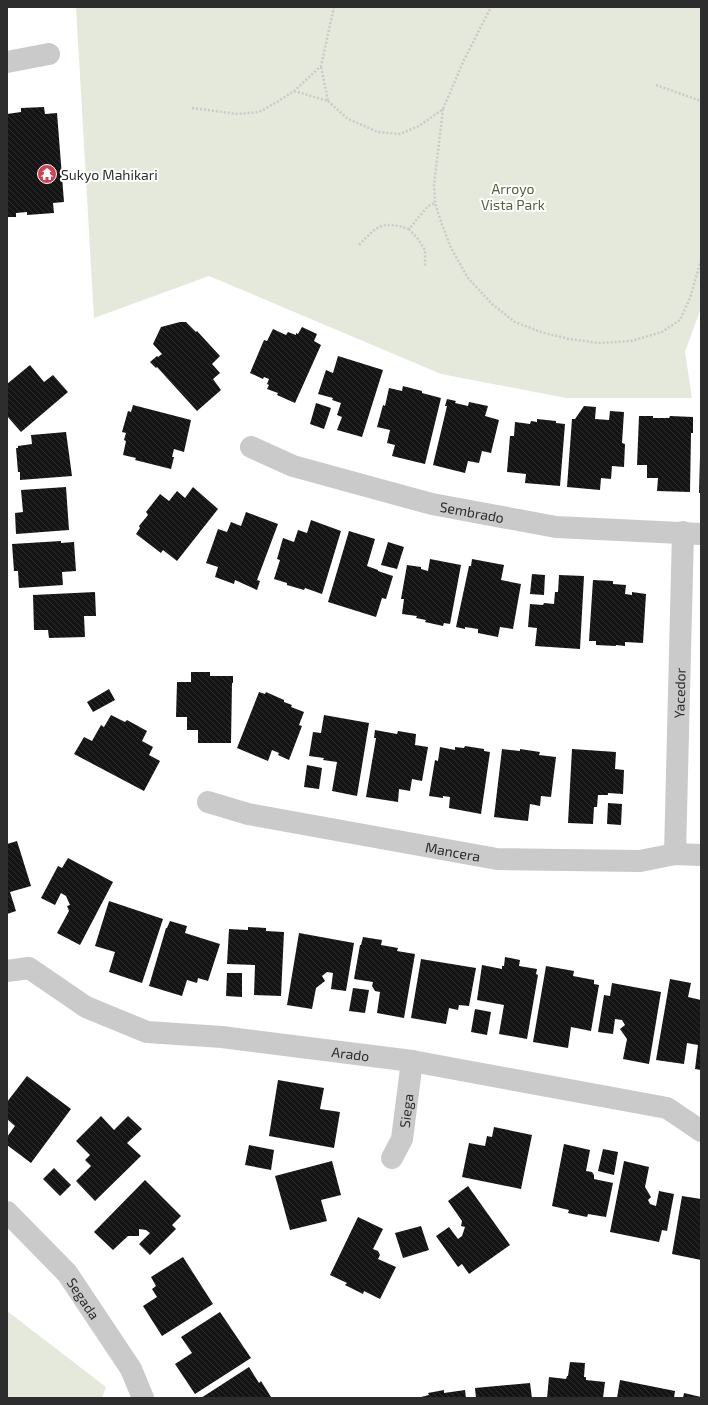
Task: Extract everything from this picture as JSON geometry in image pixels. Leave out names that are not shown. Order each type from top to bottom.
[{"type":"street","points":[[7,62],[49,54]]},
{"type":"street","name":"Sembrado","points":[[251,447],[293,466],[432,504],[556,527],[692,533]]},
{"type":"street","name":"Yacedor","points":[[675,854],[692,533]]},
{"type":"street","name":"Mancera","points":[[208,802],[248,814],[497,858],[640,862],[675,854],[701,855]]},
{"type":"street","name":"Arado","points":[[7,971],[29,968],[86,1007],[147,1032],[222,1037],[412,1061],[667,1108],[701,1131]]},
{"type":"street","name":"Siega","points":[[392,1158],[402,1139],[412,1061]]},
{"type":"street","name":"Segada","points":[[7,1212],[67,1272],[131,1369],[143,1398]]},
{"type":"path","points":[[328,101],[321,66],[334,7]]},
{"type":"path","points":[[492,7],[464,60],[443,109],[434,185],[435,203],[451,248],[468,278],[492,304],[515,322],[541,332],[569,339],[598,343],[631,341],[662,332],[680,320],[690,298],[701,260]]},
{"type":"path","points":[[192,108],[238,114],[259,112],[294,91],[321,66]]},
{"type":"path","points":[[656,85],[701,101]]},
{"type":"path","points":[[294,91],[328,101],[348,120],[378,132],[400,134],[419,126],[443,109]]},
{"type":"path","points":[[409,229],[428,206],[435,203]]},
{"type":"path","points":[[359,245],[373,230],[383,225],[397,225],[409,229],[418,239],[425,250],[425,266]]},
{"type":"green space","name":"Arroyo Vista Park","points":[[76,7],[701,7],[701,308],[685,352],[692,398],[566,398],[441,374],[209,276],[94,318]]},
{"type":"green space","points":[[7,1311],[106,1387],[102,1398],[7,1398]]},
{"type":"building","points":[[44,107],[45,114],[57,113],[64,202],[53,203],[54,213],[27,215],[27,212],[16,213],[16,217],[7,217],[7,114],[21,112],[21,108]]},
{"type":"building","points":[[186,322],[196,332],[197,331],[220,356],[212,364],[220,373],[213,379],[221,390],[197,411],[157,367],[156,368],[150,362],[162,354],[153,344],[161,327]]},
{"type":"building","points":[[302,327],[317,334],[314,341],[321,345],[295,403],[277,395],[278,393],[267,389],[269,379],[264,377],[263,379],[250,373],[264,340],[267,341],[273,329],[286,335],[288,332],[296,335]]},
{"type":"building","points":[[338,356],[383,370],[362,437],[337,430],[342,417],[337,415],[341,403],[332,400],[333,398],[318,394],[326,370],[333,373]]},
{"type":"building","points":[[30,365],[44,382],[53,375],[68,392],[21,432],[7,416],[7,384]]},
{"type":"building","points":[[403,386],[441,398],[425,464],[392,456],[395,445],[387,443],[390,430],[377,427],[383,405],[385,406],[389,388],[402,391]]},
{"type":"building","points":[[447,399],[456,401],[455,403],[468,406],[469,402],[488,406],[485,416],[499,420],[491,453],[482,451],[479,463],[468,461],[465,473],[433,465],[447,406],[445,406]]},
{"type":"building","points":[[316,403],[331,408],[324,429],[310,424]]},
{"type":"building","points":[[133,405],[191,420],[184,452],[174,449],[171,469],[135,460],[136,458],[123,455],[126,433],[122,432],[128,411],[131,412]]},
{"type":"building","points":[[584,406],[596,407],[595,419],[609,420],[610,411],[624,412],[622,443],[625,444],[624,467],[612,466],[611,479],[601,478],[600,490],[567,487],[572,419],[575,419]]},
{"type":"building","points":[[639,416],[653,416],[653,418],[669,418],[670,416],[693,417],[693,433],[691,433],[690,492],[657,491],[658,478],[647,478],[647,465],[637,465]]},
{"type":"building","points":[[537,419],[556,421],[556,423],[565,424],[560,486],[525,483],[526,474],[507,472],[510,436],[514,436],[515,422],[530,424],[531,421],[537,422]]},
{"type":"building","points":[[66,432],[72,476],[20,480],[16,448],[18,448],[18,446],[32,444],[31,435]]},
{"type":"building","points":[[700,457],[701,493],[699,493]]},
{"type":"building","points":[[66,487],[69,530],[16,534],[15,513],[23,512],[21,490]]},
{"type":"building","points":[[193,487],[218,509],[177,561],[163,550],[161,553],[136,534],[140,528],[139,526],[148,515],[146,512],[160,494],[169,501],[177,491],[185,498]]},
{"type":"building","points":[[246,512],[278,524],[257,580],[260,581],[257,590],[235,580],[234,584],[215,577],[218,567],[206,563],[218,529],[227,532],[231,522],[241,526]]},
{"type":"building","points":[[311,520],[341,531],[322,594],[305,588],[304,590],[287,585],[287,583],[274,579],[280,560],[277,559],[283,538],[294,542],[298,530],[307,533]]},
{"type":"building","points":[[349,531],[375,539],[367,566],[393,576],[386,599],[382,598],[376,617],[328,602]]},
{"type":"building","points":[[61,541],[61,543],[74,542],[76,571],[62,572],[63,585],[19,588],[18,571],[14,571],[12,544]]},
{"type":"building","points":[[388,542],[404,547],[397,569],[381,565]]},
{"type":"building","points":[[430,559],[461,565],[450,624],[444,623],[443,626],[425,622],[426,620],[416,618],[417,616],[402,614],[404,599],[401,599],[407,565],[421,567],[421,569],[428,571]]},
{"type":"building","points":[[472,559],[504,565],[501,580],[521,584],[513,629],[500,627],[498,637],[478,633],[478,629],[456,627],[469,566],[471,566]]},
{"type":"building","points":[[532,574],[545,575],[544,595],[530,594]]},
{"type":"building","points":[[559,575],[584,576],[580,649],[535,646],[537,628],[528,627],[530,604],[554,604],[555,592],[558,592]]},
{"type":"building","points":[[593,580],[613,581],[613,584],[626,585],[625,594],[632,595],[632,592],[646,594],[643,643],[625,642],[625,646],[616,646],[596,645],[596,641],[589,641]]},
{"type":"building","points":[[95,592],[96,616],[84,616],[85,637],[49,638],[48,630],[34,630],[33,595]]},
{"type":"building","points":[[191,672],[210,672],[210,676],[233,676],[231,743],[198,743],[198,730],[187,730],[187,717],[176,717],[177,682],[191,682]]},
{"type":"building","points":[[109,689],[115,700],[93,712],[87,702]]},
{"type":"building","points":[[259,692],[265,694],[266,692],[284,700],[284,702],[292,705],[291,707],[304,712],[299,725],[302,726],[289,760],[278,755],[279,753],[272,750],[268,761],[237,748]]},
{"type":"building","points":[[111,715],[125,722],[127,720],[147,731],[142,741],[153,747],[149,755],[160,761],[144,791],[74,754],[84,737],[92,741],[101,725],[104,727]]},
{"type":"building","points":[[324,715],[369,723],[357,796],[332,791],[337,762],[309,756],[313,732],[321,733]]},
{"type":"building","points":[[375,730],[397,734],[398,731],[416,734],[415,745],[428,747],[422,781],[412,779],[410,791],[399,789],[398,802],[366,797],[376,738],[374,738]]},
{"type":"building","points":[[465,746],[484,749],[484,751],[490,752],[481,814],[449,808],[450,797],[443,796],[443,798],[429,796],[435,760],[438,761],[440,747],[455,750],[455,747],[464,748]]},
{"type":"building","points":[[502,749],[520,751],[520,749],[540,752],[539,755],[556,757],[551,797],[541,796],[540,806],[530,804],[528,821],[494,817]]},
{"type":"building","points":[[572,749],[616,752],[615,769],[624,770],[623,794],[608,793],[608,795],[598,795],[597,807],[594,807],[593,824],[568,823]]},
{"type":"building","points":[[307,765],[322,768],[319,789],[304,787]]},
{"type":"building","points":[[608,803],[622,804],[621,825],[607,824]]},
{"type":"building","points":[[17,841],[31,886],[10,892],[16,911],[7,914],[7,844]]},
{"type":"building","points":[[68,858],[113,882],[80,945],[57,933],[69,911],[67,906],[70,905],[66,896],[61,893],[55,905],[41,898],[58,866],[62,868]]},
{"type":"building","points":[[109,901],[163,919],[142,983],[109,972],[115,952],[95,946]]},
{"type":"building","points":[[170,921],[187,926],[185,933],[220,944],[208,981],[198,978],[197,983],[187,980],[182,996],[149,986],[166,928]]},
{"type":"building","points":[[248,927],[266,928],[266,931],[284,932],[281,996],[254,995],[255,965],[227,964],[229,929],[248,930]]},
{"type":"building","points":[[299,933],[354,943],[346,991],[331,989],[333,973],[327,972],[322,976],[325,981],[316,988],[312,1009],[287,1005]]},
{"type":"building","points":[[363,937],[382,940],[381,945],[398,948],[397,951],[415,954],[404,1018],[377,1013],[380,992],[375,991],[372,986],[373,982],[354,979],[360,945]]},
{"type":"building","points":[[505,957],[520,960],[519,966],[537,969],[536,974],[538,975],[527,1039],[499,1034],[504,1005],[477,1000],[482,965],[502,969],[502,966],[504,966]]},
{"type":"building","points":[[421,959],[476,968],[469,1006],[459,1005],[458,1010],[449,1008],[446,1024],[411,1018]]},
{"type":"building","points":[[546,966],[574,971],[573,976],[594,980],[594,984],[599,985],[591,1031],[571,1027],[568,1048],[533,1042]]},
{"type":"building","points":[[227,973],[242,973],[242,997],[226,996]]},
{"type":"building","points":[[670,979],[691,983],[688,997],[701,1000],[701,1070],[695,1069],[698,1045],[687,1043],[684,1064],[656,1060]]},
{"type":"building","points":[[612,983],[661,992],[649,1064],[623,1059],[627,1039],[620,1029],[625,1025],[622,1020],[615,1019],[613,1034],[598,1032],[604,995],[610,996]]},
{"type":"building","points":[[353,988],[369,990],[365,1013],[349,1011]]},
{"type":"building","points":[[475,1009],[491,1012],[487,1035],[471,1032]]},
{"type":"building","points":[[27,1076],[71,1109],[31,1163],[7,1145],[7,1137],[15,1126],[7,1119],[7,1102]]},
{"type":"building","points":[[278,1080],[324,1088],[320,1109],[340,1112],[334,1148],[269,1136]]},
{"type":"building","points":[[101,1116],[114,1130],[128,1116],[142,1129],[127,1143],[141,1156],[95,1201],[76,1181],[91,1166],[85,1160],[90,1155],[76,1141]]},
{"type":"building","points":[[494,1127],[532,1135],[521,1189],[462,1177],[469,1143],[485,1146],[487,1136],[492,1137]]},
{"type":"building","points":[[564,1144],[590,1150],[586,1171],[592,1172],[594,1179],[613,1183],[606,1217],[588,1214],[587,1217],[568,1213],[569,1210],[552,1206]]},
{"type":"building","points":[[249,1145],[274,1150],[271,1170],[245,1165]]},
{"type":"building","points":[[603,1149],[618,1152],[614,1175],[598,1171]]},
{"type":"building","points":[[332,1161],[341,1195],[321,1200],[327,1221],[290,1230],[275,1176]]},
{"type":"building","points":[[624,1161],[649,1167],[645,1187],[651,1197],[648,1200],[650,1204],[656,1206],[659,1191],[674,1194],[667,1231],[662,1230],[659,1242],[610,1232]]},
{"type":"building","points":[[54,1168],[71,1185],[60,1196],[43,1179]]},
{"type":"building","points":[[145,1180],[181,1216],[172,1225],[176,1229],[150,1255],[139,1244],[150,1233],[146,1230],[139,1229],[139,1236],[128,1236],[113,1250],[94,1232]]},
{"type":"building","points":[[468,1186],[510,1245],[469,1274],[462,1264],[458,1267],[436,1236],[449,1227],[458,1239],[462,1236],[465,1227],[461,1226],[462,1221],[448,1201]]},
{"type":"building","points":[[682,1196],[701,1199],[701,1260],[672,1254]]},
{"type":"building","points":[[358,1217],[383,1229],[373,1249],[378,1251],[380,1255],[378,1259],[396,1267],[380,1299],[364,1291],[363,1294],[345,1285],[347,1283],[330,1275]]},
{"type":"building","points":[[421,1226],[429,1250],[403,1258],[395,1233]]},
{"type":"building","points":[[183,1257],[213,1304],[162,1336],[143,1306],[157,1297],[152,1289],[156,1286],[151,1277]]},
{"type":"building","points":[[220,1312],[251,1358],[195,1394],[175,1364],[192,1353],[181,1337]]},
{"type":"building","points":[[570,1362],[585,1363],[584,1377],[586,1377],[586,1380],[605,1382],[603,1398],[547,1398],[549,1377],[566,1379],[568,1376]]},
{"type":"building","points":[[249,1367],[259,1383],[261,1381],[271,1397],[201,1398]]},
{"type":"building","points":[[620,1380],[675,1391],[674,1398],[617,1398]]},
{"type":"building","points":[[530,1383],[532,1398],[476,1398],[475,1388]]},
{"type":"building","points":[[444,1390],[444,1393],[465,1390],[466,1398],[417,1398],[429,1395],[428,1393]]},
{"type":"building","points":[[684,1393],[701,1397],[701,1398],[683,1398]]},
{"type":"place","name":"Sukyo Mahikari","points":[[47,174]]}]
